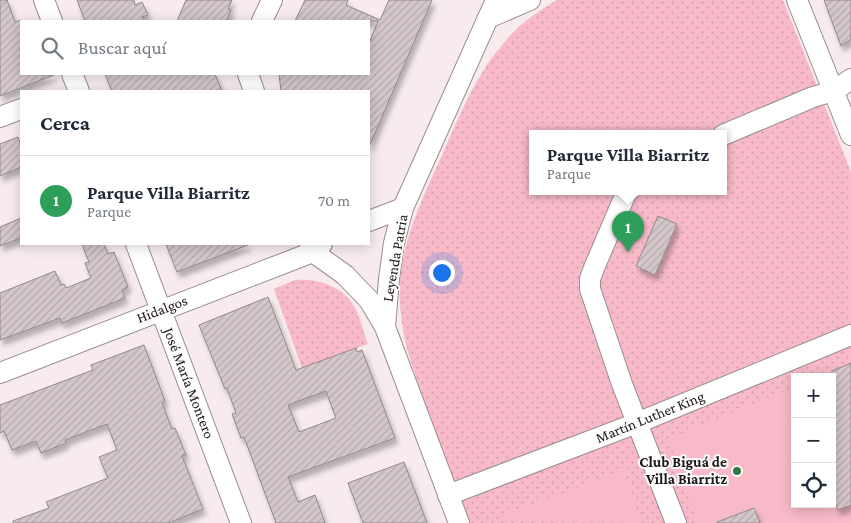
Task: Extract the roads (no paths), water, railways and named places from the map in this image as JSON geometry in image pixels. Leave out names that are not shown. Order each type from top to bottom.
[{"type":"street","points":[[44,0],[52,20]]},
{"type":"street","points":[[262,20],[272,0]]},
{"type":"street","points":[[492,9],[530,0]]},
{"type":"street","points":[[797,0],[851,135]]},
{"type":"street","name":"Leyenda Patria","points":[[459,523],[385,327],[394,243],[403,208],[492,9]]},
{"type":"street","points":[[248,75],[254,90]]},
{"type":"street","points":[[727,133],[812,98],[834,91],[851,79]]},
{"type":"street","points":[[0,118],[20,109]]},
{"type":"street","points":[[625,195],[590,279],[590,289],[622,384],[676,523]]},
{"type":"street","points":[[370,221],[403,208]]},
{"type":"street","name":"José María Montero","points":[[136,245],[241,523]]},
{"type":"street","points":[[315,247],[369,300],[385,327]]},
{"type":"street","name":"Hidalgos","points":[[0,373],[315,247]]},
{"type":"street","name":"Martín Luther King","points":[[448,495],[637,423],[851,335]]},
{"type":"place","name":"Parque Villa Biarritz","points":[[628,252]]},
{"type":"place","name":"Club Biguá de Villa Biarritz","points":[[737,471]]}]
